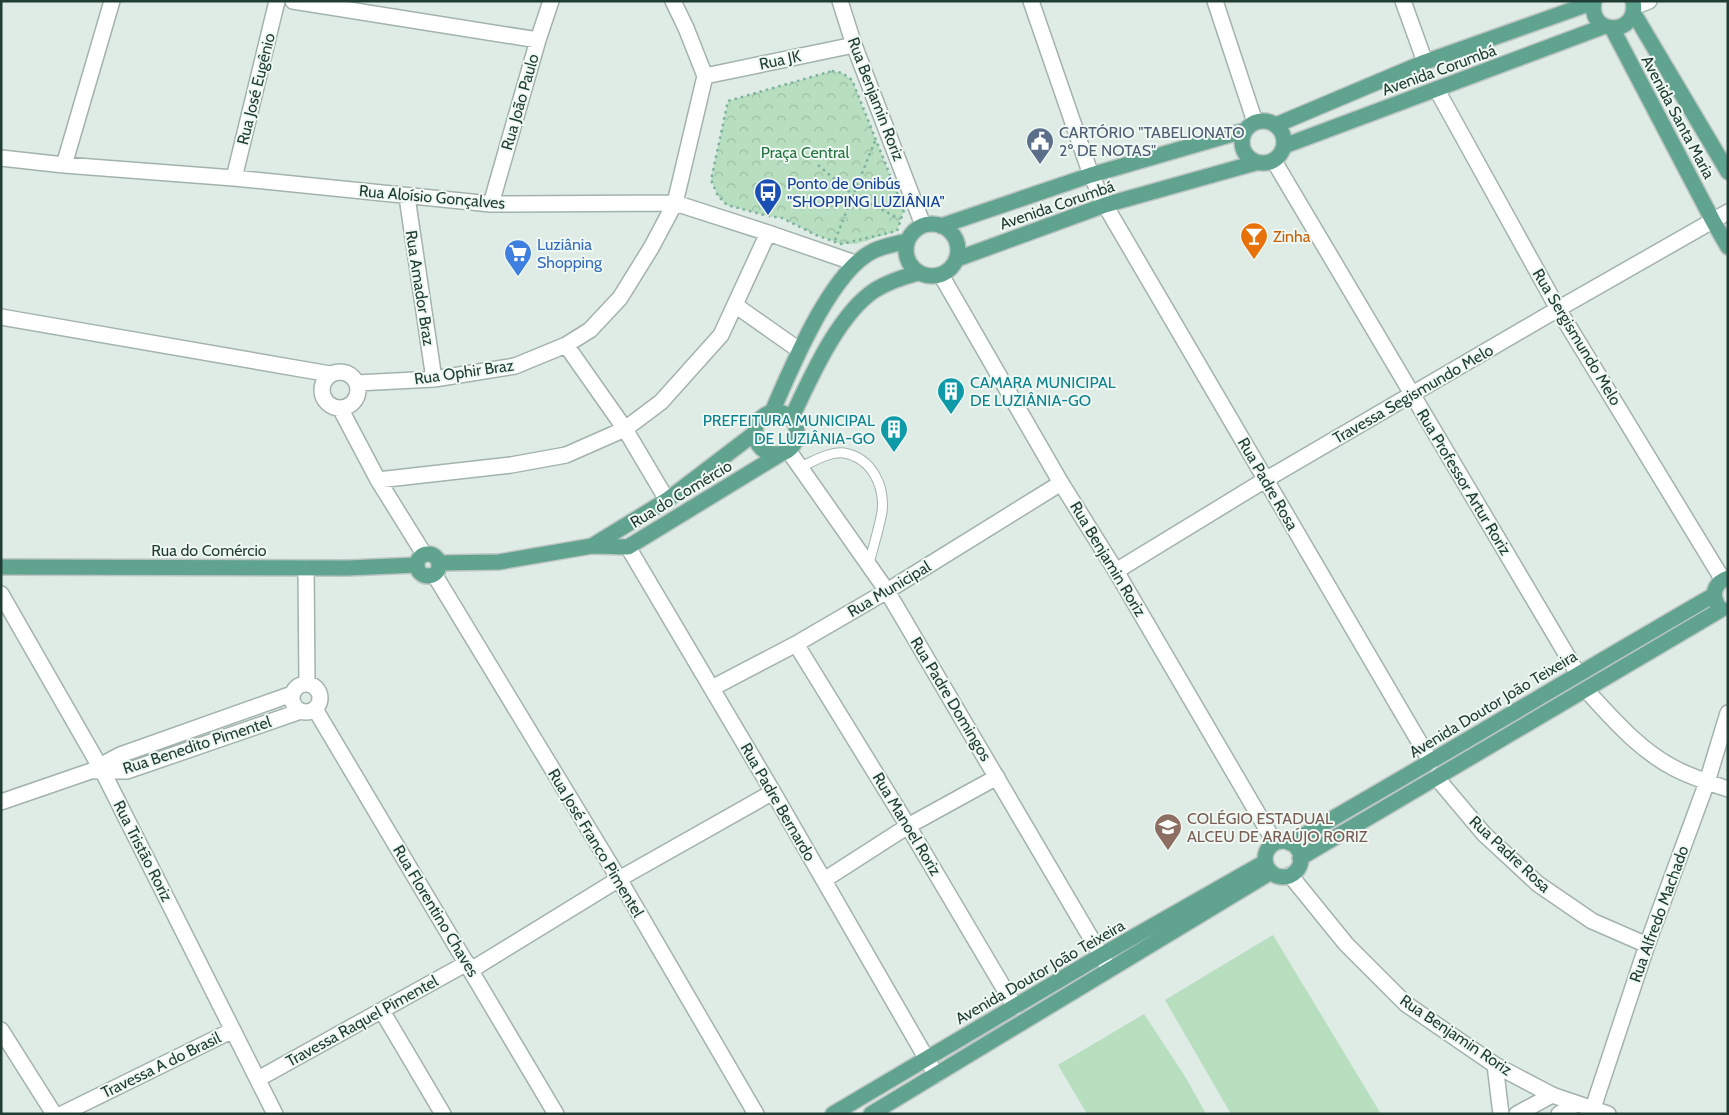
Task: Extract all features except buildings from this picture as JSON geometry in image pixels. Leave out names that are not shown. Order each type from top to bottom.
[{"type":"main road","name":"Avenida Corumbá","points":[[923,225],[935,224],[941,226],[1091,175],[1249,127],[1266,120],[1276,124],[1425,62],[1594,1]]},
{"type":"main road","name":"Avenida Santa Maria","points":[[1594,1],[1593,7],[1596,19],[1608,27],[1712,221],[1728,247]]},
{"type":"main road","name":"Avenida Corumbá","points":[[1284,146],[1608,27],[1626,24],[1630,19],[1633,7]]},
{"type":"main road","name":"Avenida Santa Maria","points":[[1633,7],[1728,172]]},
{"type":"main road","points":[[1274,160],[1281,154],[1284,146],[1283,134],[1276,124]]},
{"type":"main road","points":[[1249,127],[1240,144],[1245,156],[1256,163]]},
{"type":"main road","name":"Avenida Corumbá","points":[[941,275],[951,269],[957,259],[1105,206],[1256,163],[1265,164],[1274,160]]},
{"type":"main road","points":[[923,225],[913,231],[907,241],[905,253],[909,264],[918,273],[929,276],[941,275]]},
{"type":"main road","points":[[941,226],[954,236],[958,247],[957,259]]},
{"type":"main road","points":[[772,412],[799,350],[836,286],[855,263],[874,250],[907,241]]},
{"type":"main road","points":[[792,419],[821,358],[856,305],[876,290],[898,279],[918,273]]},
{"type":"main road","points":[[772,412],[779,412],[792,419],[797,432],[796,439],[785,451],[775,454],[763,450],[756,439],[755,433],[758,421],[772,412]]},
{"type":"main road","name":"Rua do Comércio","points":[[592,546],[617,529],[668,500],[755,433]]},
{"type":"main road","name":"Rua do Comércio","points":[[437,569],[499,562],[592,546],[628,547],[785,451]]},
{"type":"main road","points":[[420,560],[430,554],[436,557],[437,569]]},
{"type":"main road","name":"Rua do Comércio","points":[[1,567],[348,568],[420,560]]},
{"type":"main road","points":[[1725,579],[1717,586],[1714,595],[1715,600],[1725,610]]},
{"type":"main road","name":"Avenida Doutor João Teixeira","points":[[1282,843],[1431,762],[1714,595]]},
{"type":"main road","name":"Avenida Doutor João Teixeira","points":[[1300,858],[1725,610]]},
{"type":"main road","points":[[1282,843],[1296,848],[1300,858],[1297,869],[1290,875],[1282,876],[1268,867],[1267,851],[1282,843]]},
{"type":"main road","name":"Avenida Doutor João Teixeira","points":[[833,1114],[1100,956],[1268,867]]},
{"type":"main road","name":"Avenida Doutor João Teixeira","points":[[881,1111],[936,1075],[1110,970],[1268,867]]},
{"type":"street","points":[[64,165],[112,1]]},
{"type":"street","name":"Rua José Eugênio","points":[[234,178],[277,1]]},
{"type":"street","points":[[293,1],[538,40]]},
{"type":"street","name":"Rua João Paulo","points":[[491,204],[551,1]]},
{"type":"street","points":[[673,1],[705,76]]},
{"type":"street","name":"Rua Benjamin Roriz","points":[[840,1],[854,45],[923,225]]},
{"type":"street","points":[[1031,1],[1091,175]]},
{"type":"street","points":[[1215,1],[1249,127]]},
{"type":"street","points":[[1403,1],[1425,62]]},
{"type":"street","points":[[1633,7],[1649,1]]},
{"type":"street","name":"Rua JK","points":[[705,76],[854,45]]},
{"type":"street","name":"Rua Ophir Braz","points":[[357,383],[434,379],[515,366],[566,345],[590,330],[620,298],[651,248],[675,203],[705,76]]},
{"type":"street","name":"Rua Sergismundo Melo","points":[[1437,90],[1558,309],[1725,579]]},
{"type":"street","name":"Rua Aloísio Gonçalves","points":[[1,158],[64,165],[234,178],[491,204],[675,203],[855,263]]},
{"type":"street","name":"Rua Professor Artur Roriz","points":[[1274,160],[1578,674]]},
{"type":"street","name":"Rua Padre Rosa","points":[[1091,175],[1105,206],[1431,762]]},
{"type":"street","name":"Rua Amador Braz","points":[[407,197],[434,379]]},
{"type":"street","name":"Travessa Segismundo Melo","points":[[1116,571],[1266,480],[1728,212]]},
{"type":"street","points":[[378,480],[511,465],[566,455],[626,428],[661,402],[721,335],[768,233]]},
{"type":"street","name":"Rua Benjamin Roriz","points":[[941,275],[1061,483],[1282,843]]},
{"type":"street","points":[[735,305],[799,350]]},
{"type":"street","points":[[1,317],[330,374],[342,371],[348,373],[357,383],[358,394],[351,404],[340,408],[329,405],[322,395],[322,384],[330,374]]},
{"type":"street","points":[[566,345],[626,428],[668,500]]},
{"type":"street","points":[[340,408],[420,560]]},
{"type":"street","name":"Rua Padre Domingos","points":[[785,451],[800,467],[887,591],[1100,956],[1110,970]]},
{"type":"street","name":"Rua Municipal","points":[[712,688],[796,644],[887,591],[1061,483]]},
{"type":"street","name":"Rua Padre Bernardo","points":[[628,547],[773,792],[936,1075]]},
{"type":"street","points":[[306,568],[307,684]]},
{"type":"street","name":"Rua José Franco Pimentel","points":[[437,569],[756,1114]]},
{"type":"street","name":"Rua Tristão Roriz","points":[[1,594],[98,769],[275,1114]]},
{"type":"street","name":"Rua Manoel Roriz","points":[[796,644],[908,826],[1015,1006]]},
{"type":"street","points":[[307,684],[316,688],[319,692],[320,701],[308,710],[292,703],[292,694],[298,686],[307,684]]},
{"type":"street","points":[[1586,690],[1619,726],[1644,747],[1674,768],[1728,789]]},
{"type":"street","name":"Rua Benedito Pimentel","points":[[1,802],[98,769],[120,755],[292,694]]},
{"type":"street","name":"Rua Benedito Pimentel","points":[[98,769],[127,771],[308,710]]},
{"type":"street","name":"Rua Florentino Chaves","points":[[308,710],[469,967],[556,1114]]},
{"type":"street","name":"Rua Alfredo Machado","points":[[1592,1111],[1647,945],[1707,782],[1728,714]]},
{"type":"street","points":[[824,880],[908,826],[997,777]]},
{"type":"street","name":"Rua Padre Rosa","points":[[1436,777],[1484,834],[1538,884],[1592,921],[1647,945]]},
{"type":"street","name":"Travessa Raquel Pimentel","points":[[258,1079],[382,1011],[469,967],[773,792]]},
{"type":"street","name":"Rua Benjamin Roriz","points":[[1290,875],[1346,944],[1406,1004],[1496,1065],[1552,1095],[1592,1111],[1608,1114]]},
{"type":"street","points":[[382,1011],[443,1114]]},
{"type":"street","points":[[1,1030],[54,1114]]},
{"type":"street","name":"Travessa A do Brasil","points":[[62,1114],[233,1030]]},
{"type":"street","points":[[1496,1065],[1501,1114]]},
{"type":"street","points":[[1517,1114],[1552,1095]]},
{"type":"street","points":[[1559,1114],[1576,1104]]},
{"type":"lane","points":[[800,467],[829,455],[843,453],[858,458],[870,467],[878,479],[882,495],[882,512],[868,564]]},
{"type":"path","points":[[832,71],[842,73],[852,80],[876,139],[904,210],[900,220],[897,230],[842,244],[816,235],[782,218],[727,205],[718,196],[711,180],[728,101],[832,71]]},
{"type":"path","points":[[834,241],[876,139]]},
{"type":"path","points":[[818,165],[853,194],[900,220]]},
{"type":"green space","name":"Praça Central","points":[[832,71],[842,73],[852,80],[904,210],[897,231],[856,244],[841,244],[816,235],[782,218],[727,205],[718,196],[711,180],[728,101]]},
{"type":"green space","points":[[1273,935],[1381,1114],[1231,1114],[1165,1000]]},
{"type":"green space","points":[[1144,1014],[1186,1078],[1206,1114],[1087,1114],[1058,1065]]},
{"type":"place","name":"CARTÓRIO \"TABELIONATO 2º DE NOTAS\"","points":[[1040,165]]},
{"type":"place","name":"Ponto de Onibús \"SHOPPING LUZIÂNIA\"","points":[[768,216]]},
{"type":"place","name":"Zinha","points":[[1254,260]]},
{"type":"place","name":"Luziânia Shopping","points":[[518,277]]},
{"type":"place","name":"CAMARA MUNICIPAL DE LUZIÂNIA-GO","points":[[951,415]]},
{"type":"place","name":"PREFEITURA MUNICIPAL DE LUZIÂNIA-GO","points":[[894,453]]},
{"type":"place","name":"COLÉGIO ESTADUAL ALCEU DE ARAÚJO RORIZ","points":[[1168,851]]}]
